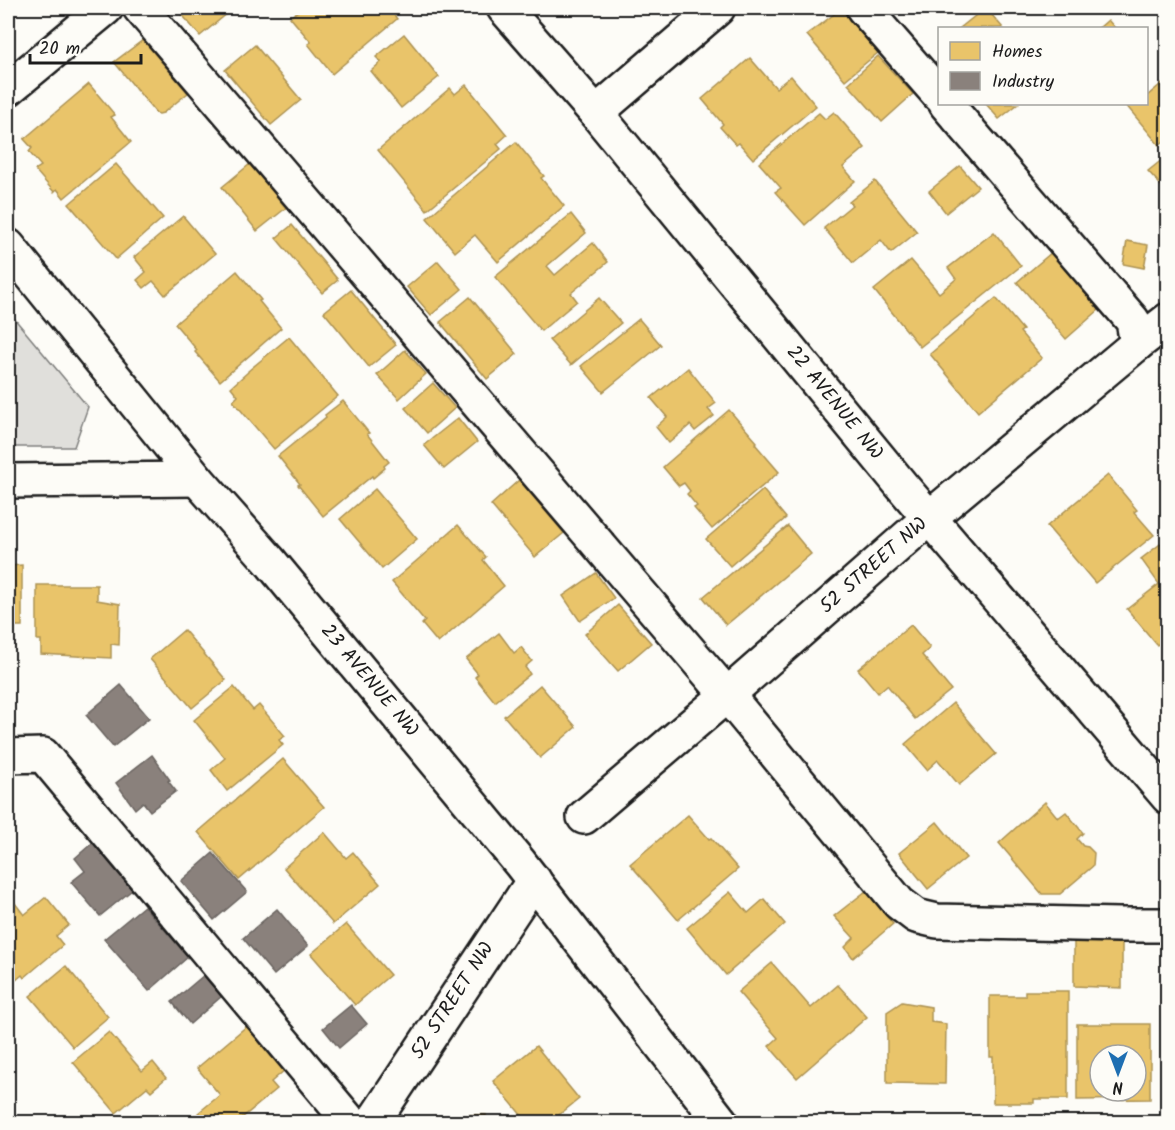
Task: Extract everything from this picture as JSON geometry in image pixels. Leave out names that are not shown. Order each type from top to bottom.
[{"type":"street","points":[[8,89],[106,8]]},
{"type":"street","points":[[140,8],[727,695],[899,903],[916,916],[937,921],[1167,925]]},
{"type":"street","name":"22 AVENUE NW","points":[[504,8],[596,112],[929,518],[1167,797]]},
{"type":"street","points":[[596,112],[718,8]]},
{"type":"street","points":[[863,8],[938,95]]},
{"type":"street","points":[[947,105],[1133,321],[1137,344]]},
{"type":"street","name":"23 AVENUE NW","points":[[8,246],[196,478],[268,559],[534,880],[721,1122]]},
{"type":"street","name":"52 STREET NW","points":[[584,817],[929,518],[1167,320]]},
{"type":"street","points":[[8,481],[196,478]]},
{"type":"street","points":[[8,756],[43,755],[350,1122]]},
{"type":"street","name":"52 STREET NW","points":[[374,1122],[534,880]]},
{"type":"shaded area","points":[[8,311],[88,407],[74,447],[8,447]]},
{"type":"building: Homes","points":[[183,8],[234,8],[200,36],[179,11]]},
{"type":"building: Homes","points":[[302,8],[389,8],[397,19],[332,74],[308,44],[311,42],[290,17]]},
{"type":"building: Homes","points":[[842,8],[879,52],[845,80],[807,35]]},
{"type":"building: Homes","points":[[985,8],[1002,27],[961,27]]},
{"type":"building: Homes","points":[[1108,20],[1114,27],[1100,27]]},
{"type":"building: Homes","points":[[404,34],[439,77],[401,108],[371,71],[381,62],[376,57]]},
{"type":"building: Homes","points":[[143,40],[188,93],[159,114],[114,62]]},
{"type":"building: Homes","points":[[255,45],[301,100],[271,125],[225,70]]},
{"type":"building: Homes","points":[[878,56],[913,94],[882,122],[848,84]]},
{"type":"building: Homes","points":[[750,58],[776,88],[791,76],[816,106],[753,159],[720,127],[723,124],[702,99]]},
{"type":"building: Homes","points":[[1166,80],[1168,81],[1168,138],[1159,145],[1126,105],[1148,105],[1148,95]]},
{"type":"building: Homes","points":[[89,84],[115,115],[111,117],[131,142],[64,198],[57,189],[54,192],[35,170],[41,166],[29,152],[32,148],[24,139]]},
{"type":"building: Homes","points":[[466,85],[507,135],[497,144],[501,149],[427,210],[378,150],[450,88],[455,94]]},
{"type":"building: Homes","points":[[987,105],[1017,105],[999,119]]},
{"type":"building: Homes","points":[[834,112],[865,148],[843,167],[855,181],[805,225],[775,192],[781,188],[759,163],[819,113],[825,119]]},
{"type":"building: Homes","points":[[516,142],[544,176],[541,178],[564,206],[498,262],[475,235],[455,252],[427,218]]},
{"type":"building: Homes","points":[[1168,155],[1168,193],[1148,171]]},
{"type":"building: Homes","points":[[116,164],[163,218],[116,259],[69,204]]},
{"type":"building: Homes","points":[[250,164],[286,208],[257,231],[222,187]]},
{"type":"building: Homes","points":[[960,166],[978,187],[946,213],[929,191]]},
{"type":"building: Homes","points":[[875,181],[917,232],[891,253],[881,240],[853,263],[824,228],[852,205],[849,202]]},
{"type":"building: Homes","points":[[571,214],[586,233],[547,266],[555,275],[593,243],[608,262],[571,293],[577,301],[541,331],[495,277]]},
{"type":"building: Homes","points":[[183,216],[215,254],[165,295],[153,281],[144,288],[137,280],[146,272],[134,257]]},
{"type":"building: Homes","points":[[292,225],[338,280],[322,293],[276,238]]},
{"type":"building: Homes","points":[[994,232],[1021,266],[920,347],[874,290],[911,260],[939,293],[956,279],[948,268]]},
{"type":"building: Homes","points":[[1127,241],[1148,245],[1144,268],[1123,264]]},
{"type":"building: Homes","points":[[1052,252],[1100,309],[1066,339],[1017,282]]},
{"type":"building: Homes","points":[[438,261],[462,289],[431,315],[407,287]]},
{"type":"building: Homes","points":[[237,271],[281,328],[220,381],[175,324]]},
{"type":"building: Homes","points":[[351,290],[396,345],[369,367],[324,312]]},
{"type":"building: Homes","points":[[470,297],[517,354],[487,379],[440,322]]},
{"type":"building: Homes","points":[[599,298],[621,323],[571,365],[549,340]]},
{"type":"building: Homes","points":[[996,298],[1023,330],[1020,332],[1042,358],[978,412],[930,354]]},
{"type":"building: Homes","points":[[639,319],[661,345],[603,392],[581,366]]},
{"type":"building: Homes","points":[[289,337],[338,396],[274,449],[233,401],[238,396],[231,387]]},
{"type":"building: Homes","points":[[405,350],[426,374],[399,399],[377,375]]},
{"type":"building: Homes","points":[[688,368],[716,403],[708,409],[714,416],[695,431],[690,425],[669,443],[656,427],[667,417],[651,398]]},
{"type":"building: Homes","points":[[433,383],[455,408],[427,433],[405,408]]},
{"type":"building: Homes","points":[[343,401],[389,462],[373,478],[372,476],[323,516],[278,456]]},
{"type":"building: Homes","points":[[729,410],[779,472],[712,529],[694,508],[697,506],[687,494],[690,491],[684,483],[679,486],[663,467]]},
{"type":"building: Homes","points":[[458,418],[477,442],[444,469],[424,445]]},
{"type":"building: Homes","points":[[1108,475],[1137,510],[1134,512],[1154,535],[1095,583],[1047,526]]},
{"type":"building: Homes","points":[[519,480],[564,533],[535,557],[491,505]]},
{"type":"building: Homes","points":[[375,489],[417,539],[382,569],[340,519]]},
{"type":"building: Homes","points":[[763,490],[786,518],[730,566],[706,539]]},
{"type":"building: Homes","points":[[458,525],[486,557],[483,560],[504,586],[438,643],[422,624],[425,621],[392,582]]},
{"type":"building: Homes","points":[[788,526],[811,554],[726,625],[703,597]]},
{"type":"building: Homes","points":[[1168,538],[1168,636],[1157,645],[1127,609],[1159,584],[1141,559]]},
{"type":"building: Homes","points":[[22,565],[22,626],[8,626],[8,566]]},
{"type":"building: Homes","points":[[596,573],[614,598],[580,621],[563,596]]},
{"type":"building: Homes","points":[[37,585],[97,585],[97,600],[120,604],[119,645],[111,644],[111,658],[41,654],[41,640],[37,640]]},
{"type":"building: Homes","points":[[618,605],[651,643],[618,671],[585,634]]},
{"type":"building: Homes","points":[[911,625],[930,648],[922,655],[951,690],[915,719],[887,685],[878,693],[858,669]]},
{"type":"building: Homes","points":[[184,630],[226,680],[192,708],[150,659]]},
{"type":"building: Homes","points":[[499,633],[514,653],[521,647],[532,661],[525,667],[530,674],[495,702],[475,677],[478,674],[466,659]]},
{"type":"building: Homes","points":[[540,685],[576,727],[540,758],[504,716]]},
{"type":"building: Homes","points":[[234,687],[253,710],[259,705],[285,736],[279,740],[283,745],[227,791],[211,770],[225,758],[194,720]]},
{"type":"building: Homes","points":[[953,703],[996,754],[959,785],[938,760],[927,770],[905,744]]},
{"type":"building: Homes","points":[[283,759],[324,807],[239,880],[198,832]]},
{"type":"building: Homes","points":[[1045,802],[1058,818],[1066,812],[1083,833],[1077,839],[1094,853],[1093,866],[1060,894],[1042,894],[999,843]]},
{"type":"building: Homes","points":[[688,815],[738,869],[678,920],[630,864]]},
{"type":"building: Homes","points":[[937,822],[966,858],[928,889],[899,853]]},
{"type":"building: Homes","points":[[324,832],[346,858],[353,852],[380,884],[333,924],[284,868]]},
{"type":"building: Homes","points":[[866,891],[893,924],[853,958],[845,947],[854,938],[834,916]]},
{"type":"building: Homes","points":[[730,892],[748,913],[764,899],[785,924],[726,975],[687,928]]},
{"type":"building: Homes","points":[[8,894],[24,915],[46,897],[69,925],[56,936],[63,945],[24,978],[22,975],[9,986],[8,984]]},
{"type":"building: Homes","points":[[346,924],[390,975],[355,1005],[311,954]]},
{"type":"building: Homes","points":[[1074,939],[1122,939],[1122,988],[1074,986]]},
{"type":"building: Homes","points":[[772,963],[811,1008],[838,985],[867,1017],[797,1078],[769,1046],[778,1038],[738,992]]},
{"type":"building: Homes","points":[[66,966],[108,1017],[73,1047],[30,996]]},
{"type":"building: Homes","points":[[1025,991],[1068,991],[1068,1099],[1034,1099],[1034,1103],[993,1103],[990,996],[1025,996]]},
{"type":"building: Homes","points":[[902,1002],[931,1007],[931,1022],[946,1024],[945,1084],[887,1083],[887,1012]]},
{"type":"building: Homes","points":[[1077,1024],[1150,1024],[1150,1099],[1148,1099],[1148,1043],[1088,1043],[1088,1100],[1077,1100]]},
{"type":"building: Homes","points":[[248,1025],[286,1069],[271,1082],[277,1089],[237,1122],[205,1122],[198,1113],[220,1095],[197,1068]]},
{"type":"building: Homes","points":[[109,1032],[142,1071],[153,1062],[166,1078],[151,1091],[147,1087],[116,1113],[73,1062]]},
{"type":"building: Homes","points":[[536,1046],[579,1099],[550,1122],[527,1122],[493,1081]]},
{"type":"building: Homes","points":[[445,1115],[486,1115],[486,1122],[445,1122]]},
{"type":"building: Industry","points":[[121,685],[149,718],[113,747],[86,715]]},
{"type":"building: Industry","points":[[152,755],[176,791],[150,811],[143,802],[135,809],[116,783]]},
{"type":"building: Industry","points":[[98,838],[137,886],[100,916],[71,882],[85,871],[75,858]]},
{"type":"building: Industry","points":[[213,853],[247,892],[214,920],[181,881]]},
{"type":"building: Industry","points":[[144,906],[188,957],[149,991],[104,939]]},
{"type":"building: Industry","points":[[277,909],[308,946],[274,975],[243,938]]},
{"type":"building: Industry","points":[[204,975],[222,996],[190,1024],[172,1002]]},
{"type":"building: Industry","points":[[351,1005],[367,1024],[339,1048],[323,1028]]}]
